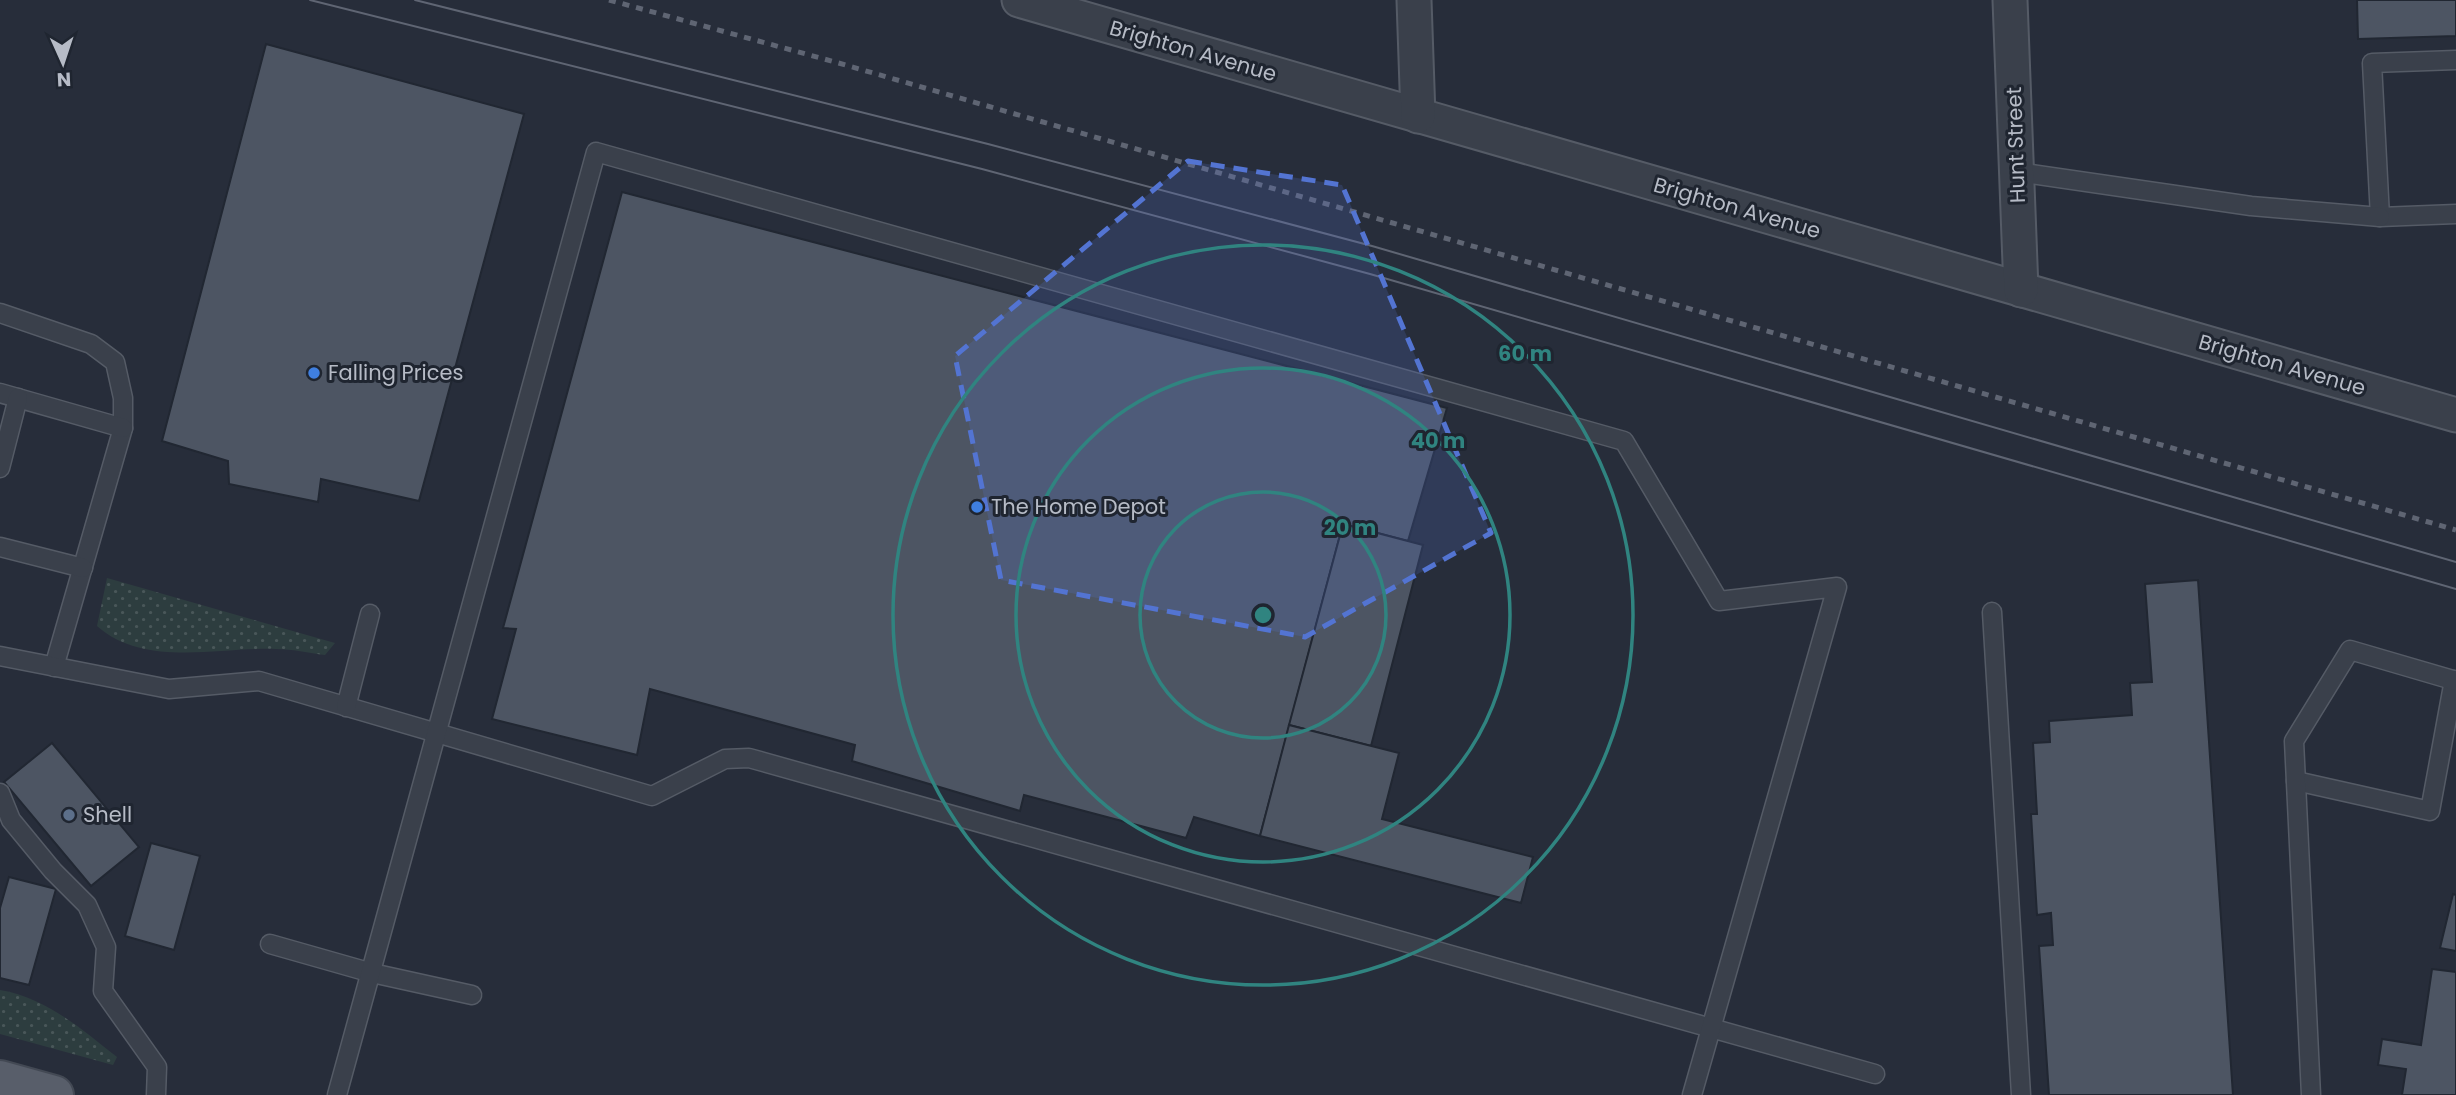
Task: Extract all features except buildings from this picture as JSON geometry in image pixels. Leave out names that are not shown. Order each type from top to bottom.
[{"type":"main road","points":[[0,1080],[54,1095]]},
{"type":"street","name":"Brighton Avenue","points":[[1019,0],[2456,415]]},
{"type":"street","points":[[1414,0],[1418,116]]},
{"type":"street","name":"Hunt Street","points":[[2010,0],[2021,290]]},
{"type":"lane","points":[[2380,217],[2372,63],[2456,60]]},
{"type":"lane","points":[[337,1095],[596,152],[1623,441],[1719,601],[1837,587],[1692,1095]]},
{"type":"lane","points":[[2017,172],[2251,206],[2380,217],[2456,214]]},
{"type":"lane","points":[[0,313],[91,344],[115,362],[123,398],[122,428],[54,667]]},
{"type":"lane","points":[[0,393],[122,428]]},
{"type":"lane","points":[[0,468],[18,398]]},
{"type":"lane","points":[[0,547],[83,568]]},
{"type":"lane","points":[[1992,612],[2021,1095]]},
{"type":"lane","points":[[346,707],[370,614]]},
{"type":"lane","points":[[2296,781],[2430,811],[2455,680],[2350,650],[2294,741],[2311,1095]]},
{"type":"lane","points":[[0,656],[169,689],[259,681],[652,796],[725,759],[749,758],[1875,1074]]},
{"type":"lane","points":[[0,793],[6,822],[87,905],[106,947],[103,991],[156,1067],[156,1095]]},
{"type":"lane","points":[[270,944],[372,973],[472,995]]},
{"type":"highlighted area","points":[[1188,161],[1342,185],[1491,533],[1305,637],[1001,580],[955,356]]},
{"type":"shaded area","points":[[107,578],[335,643],[325,655],[282,649],[183,652],[137,647],[116,639],[97,626]]},
{"type":"shaded area","points":[[0,990],[33,1000],[63,1016],[117,1057],[113,1065],[0,1034]]},
{"type":"tram line","points":[[310,0],[982,169],[1370,274],[2456,589]]},
{"type":"tram line","points":[[415,0],[988,144],[1372,246],[2456,562]]},
{"type":"railway","points":[[609,0],[835,62],[2456,530]]},
{"type":"place","name":"Falling Prices","points":[[314,373]]},
{"type":"place","name":"The Home Depot","points":[[977,507]]},
{"type":"place","name":"Shell","points":[[69,815]]}]
